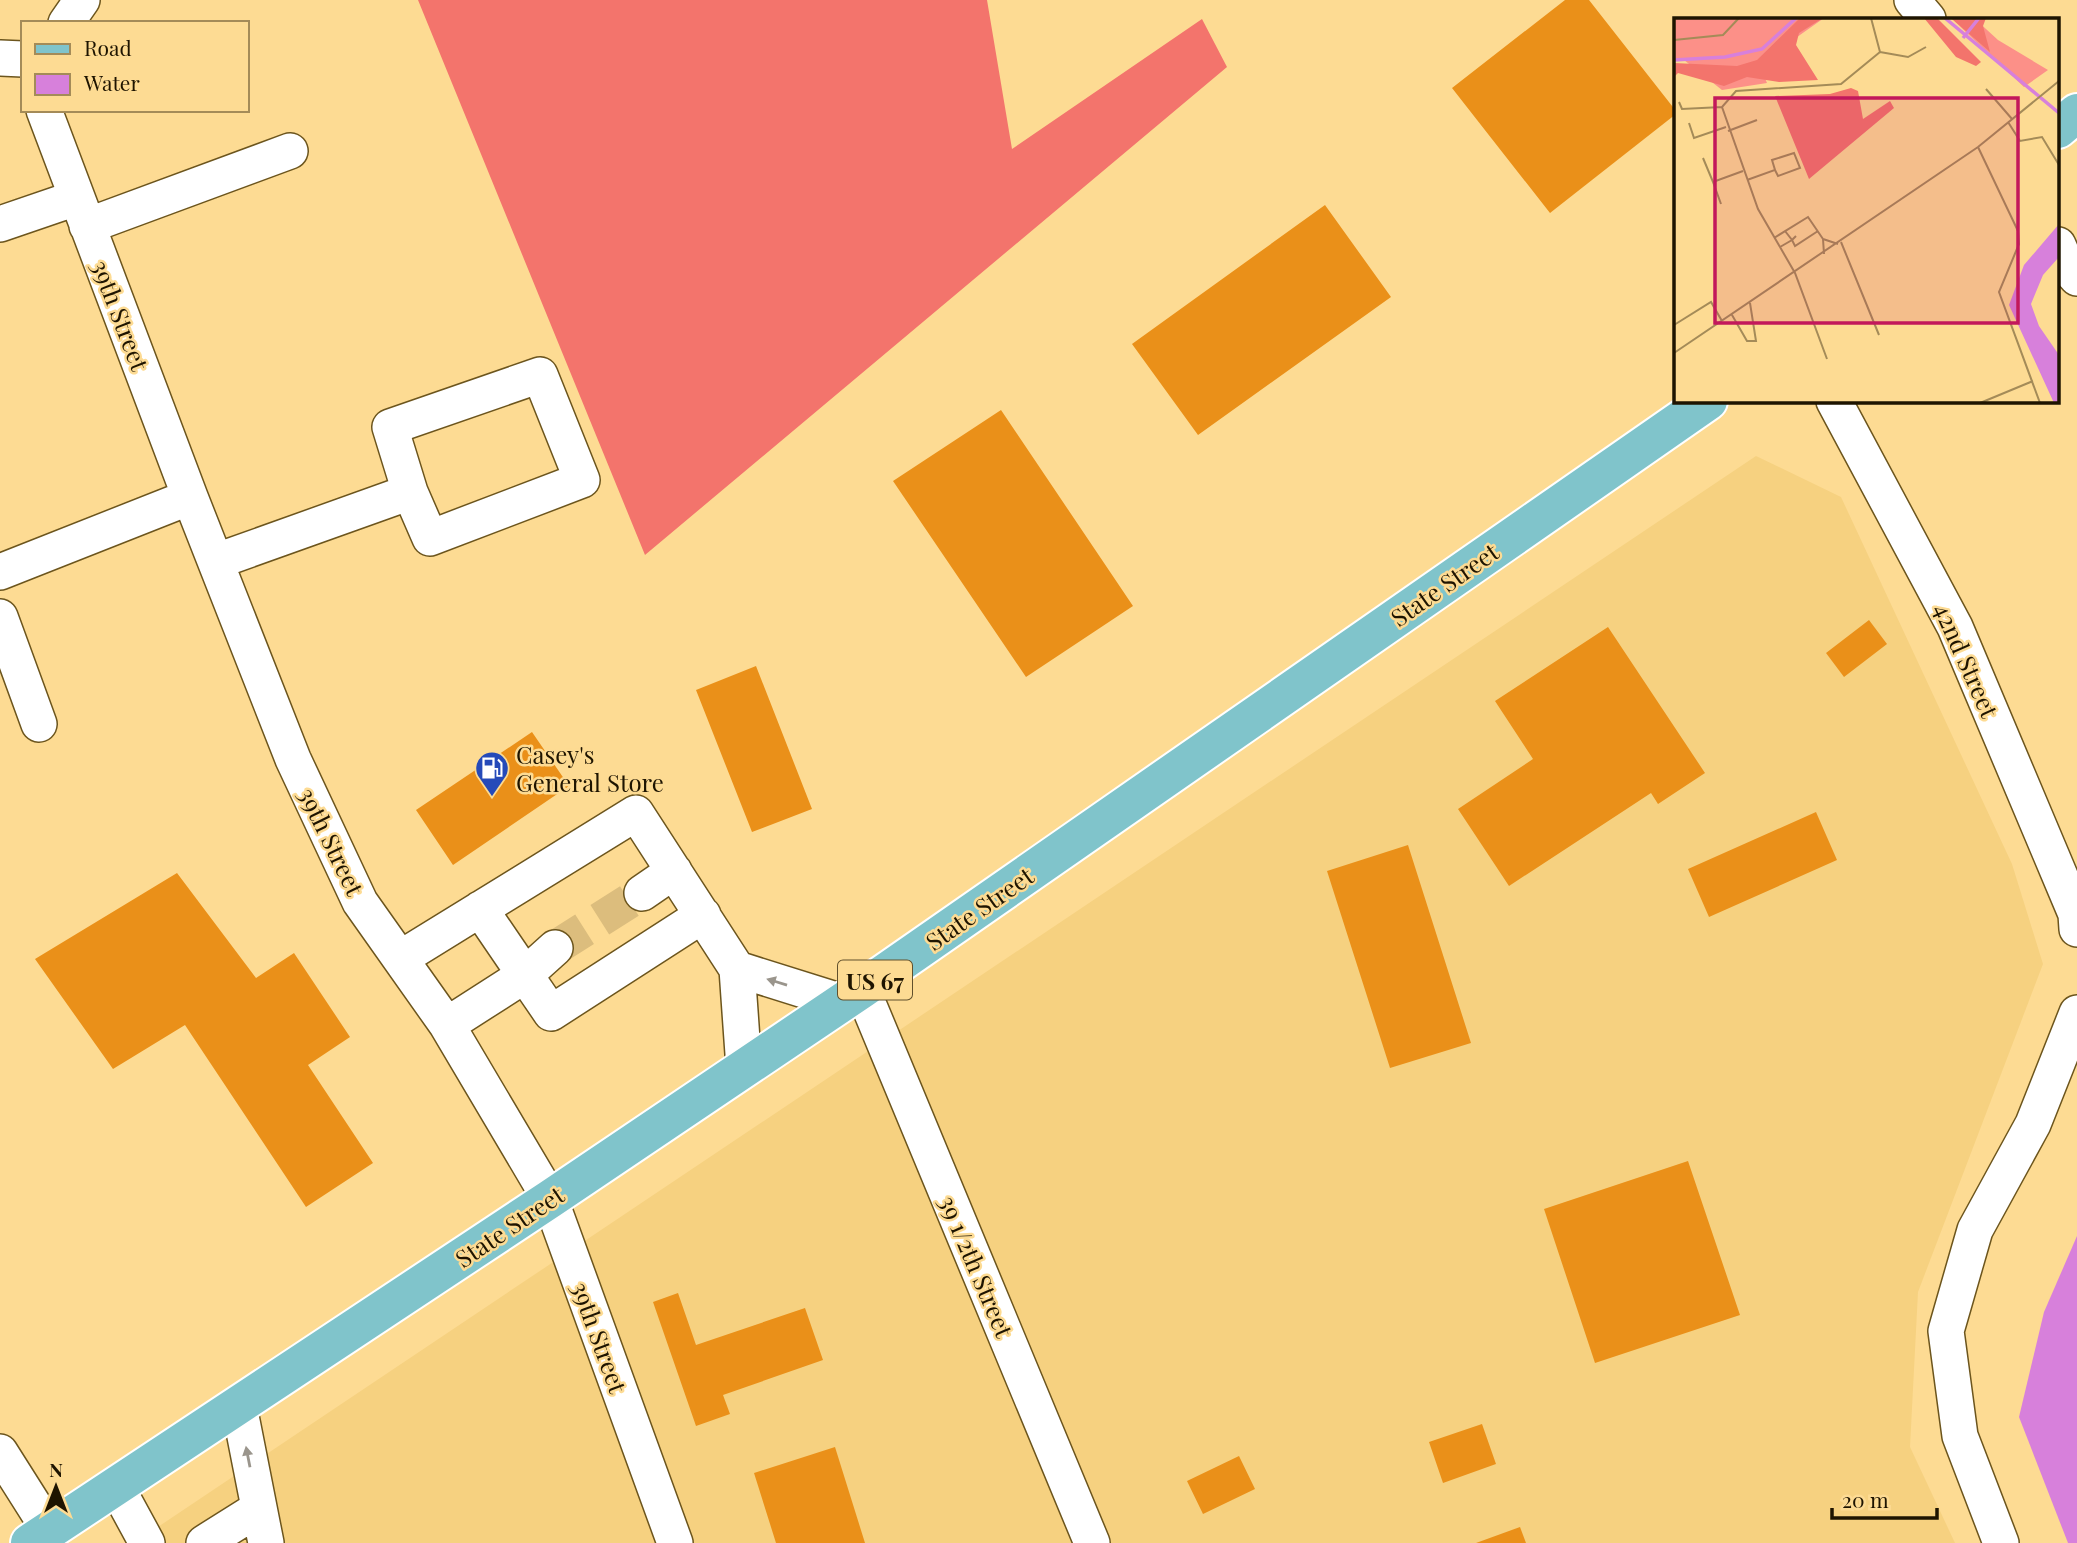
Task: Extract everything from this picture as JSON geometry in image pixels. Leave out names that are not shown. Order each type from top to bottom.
[{"type":"main road","points":[[2060,127],[2077,113]]},
{"type":"main road","name":"State Street","points":[[40,1537],[852,995],[1707,402]]},
{"type":"street","points":[[67,21],[82,0]]},
{"type":"street","points":[[1912,0],[1927,18]]},
{"type":"street","points":[[0,58],[21,59]]},
{"type":"street","name":"39th Street","points":[[45,112],[293,760],[360,902],[447,1025],[550,1199],[675,1543]]},
{"type":"street","points":[[0,224],[81,212],[290,151]]},
{"type":"street","points":[[2060,250],[2068,268],[2077,278]]},
{"type":"street","points":[[540,375],[582,480],[430,538],[410,492],[390,427],[540,375]]},
{"type":"street","name":"42nd Street","points":[[1835,402],[1955,627],[2076,914],[2077,929]]},
{"type":"street","points":[[216,561],[410,492]]},
{"type":"street","points":[[0,572],[190,497]]},
{"type":"street","points":[[0,617],[39,724]]},
{"type":"street","points":[[401,958],[636,813],[737,969],[744,1068]]},
{"type":"street","points":[[642,892],[674,871]]},
{"type":"street","points":[[481,909],[551,1013],[703,915]]},
{"type":"street","points":[[447,1025],[525,975],[555,948]]},
{"type":"street","points":[[737,969],[852,995]]},
{"type":"street","name":"39 1/2th Street","points":[[852,995],[1092,1543]]},
{"type":"street","points":[[2001,1543],[1960,1436],[1946,1331],[1975,1230],[2033,1124],[2077,1013]]},
{"type":"street","points":[[239,1406],[266,1543]]},
{"type":"street","points":[[0,1452],[40,1537]]},
{"type":"street","points":[[117,1486],[147,1543]]},
{"type":"street","points":[[204,1543],[258,1509]]},
{"type":"shaded area","points":[[418,0],[987,0],[1012,149],[1202,19],[1227,67],[645,555]]},
{"type":"shaded area","points":[[1756,456],[1841,497],[2012,864],[2043,964],[1918,1292],[1910,1447],[1955,1543],[134,1543]]},
{"type":"water","points":[[2077,1236],[2077,1543],[2068,1543],[2019,1417],[2044,1312]]},
{"type":"building","points":[[1565,0],[1589,0],[1674,108],[1674,116],[1550,213],[1452,88]]},
{"type":"building","points":[[1325,205],[1391,297],[1198,435],[1132,344]]},
{"type":"building","points":[[1001,410],[1133,606],[1026,677],[893,481]]},
{"type":"building","points":[[1869,620],[1887,644],[1844,677],[1826,653]]},
{"type":"building","points":[[1608,627],[1705,773],[1658,804],[1651,793],[1509,886],[1458,809],[1533,759],[1495,701]]},
{"type":"building","points":[[756,666],[812,809],[752,832],[696,690]]},
{"type":"building","name":"Casey's General Store","points":[[532,732],[569,786],[453,865],[416,810]]},
{"type":"building","points":[[1816,812],[1837,860],[1709,917],[1688,869]]},
{"type":"building","points":[[1408,845],[1471,1043],[1390,1068],[1327,871]]},
{"type":"building","points":[[177,873],[256,978],[294,953],[350,1037],[308,1065],[373,1163],[306,1207],[185,1025],[113,1069],[35,959]]},
{"type":"building","points":[[1688,1161],[1740,1315],[1595,1363],[1544,1209]]},
{"type":"building","points":[[678,1293],[696,1345],[805,1308],[823,1360],[723,1395],[730,1414],[696,1426],[653,1302]]},
{"type":"building","points":[[1482,1424],[1496,1464],[1443,1483],[1429,1442]]},
{"type":"building","points":[[835,1447],[865,1543],[776,1543],[754,1473]]},
{"type":"building","points":[[1239,1456],[1255,1489],[1203,1514],[1187,1481]]},
{"type":"building","points":[[1520,1527],[1526,1543],[1476,1543]]},
{"type":"tunnel","points":[[555,948],[642,893]]},
{"type":"place","name":"Casey's General Store","points":[[492,798]]}]
